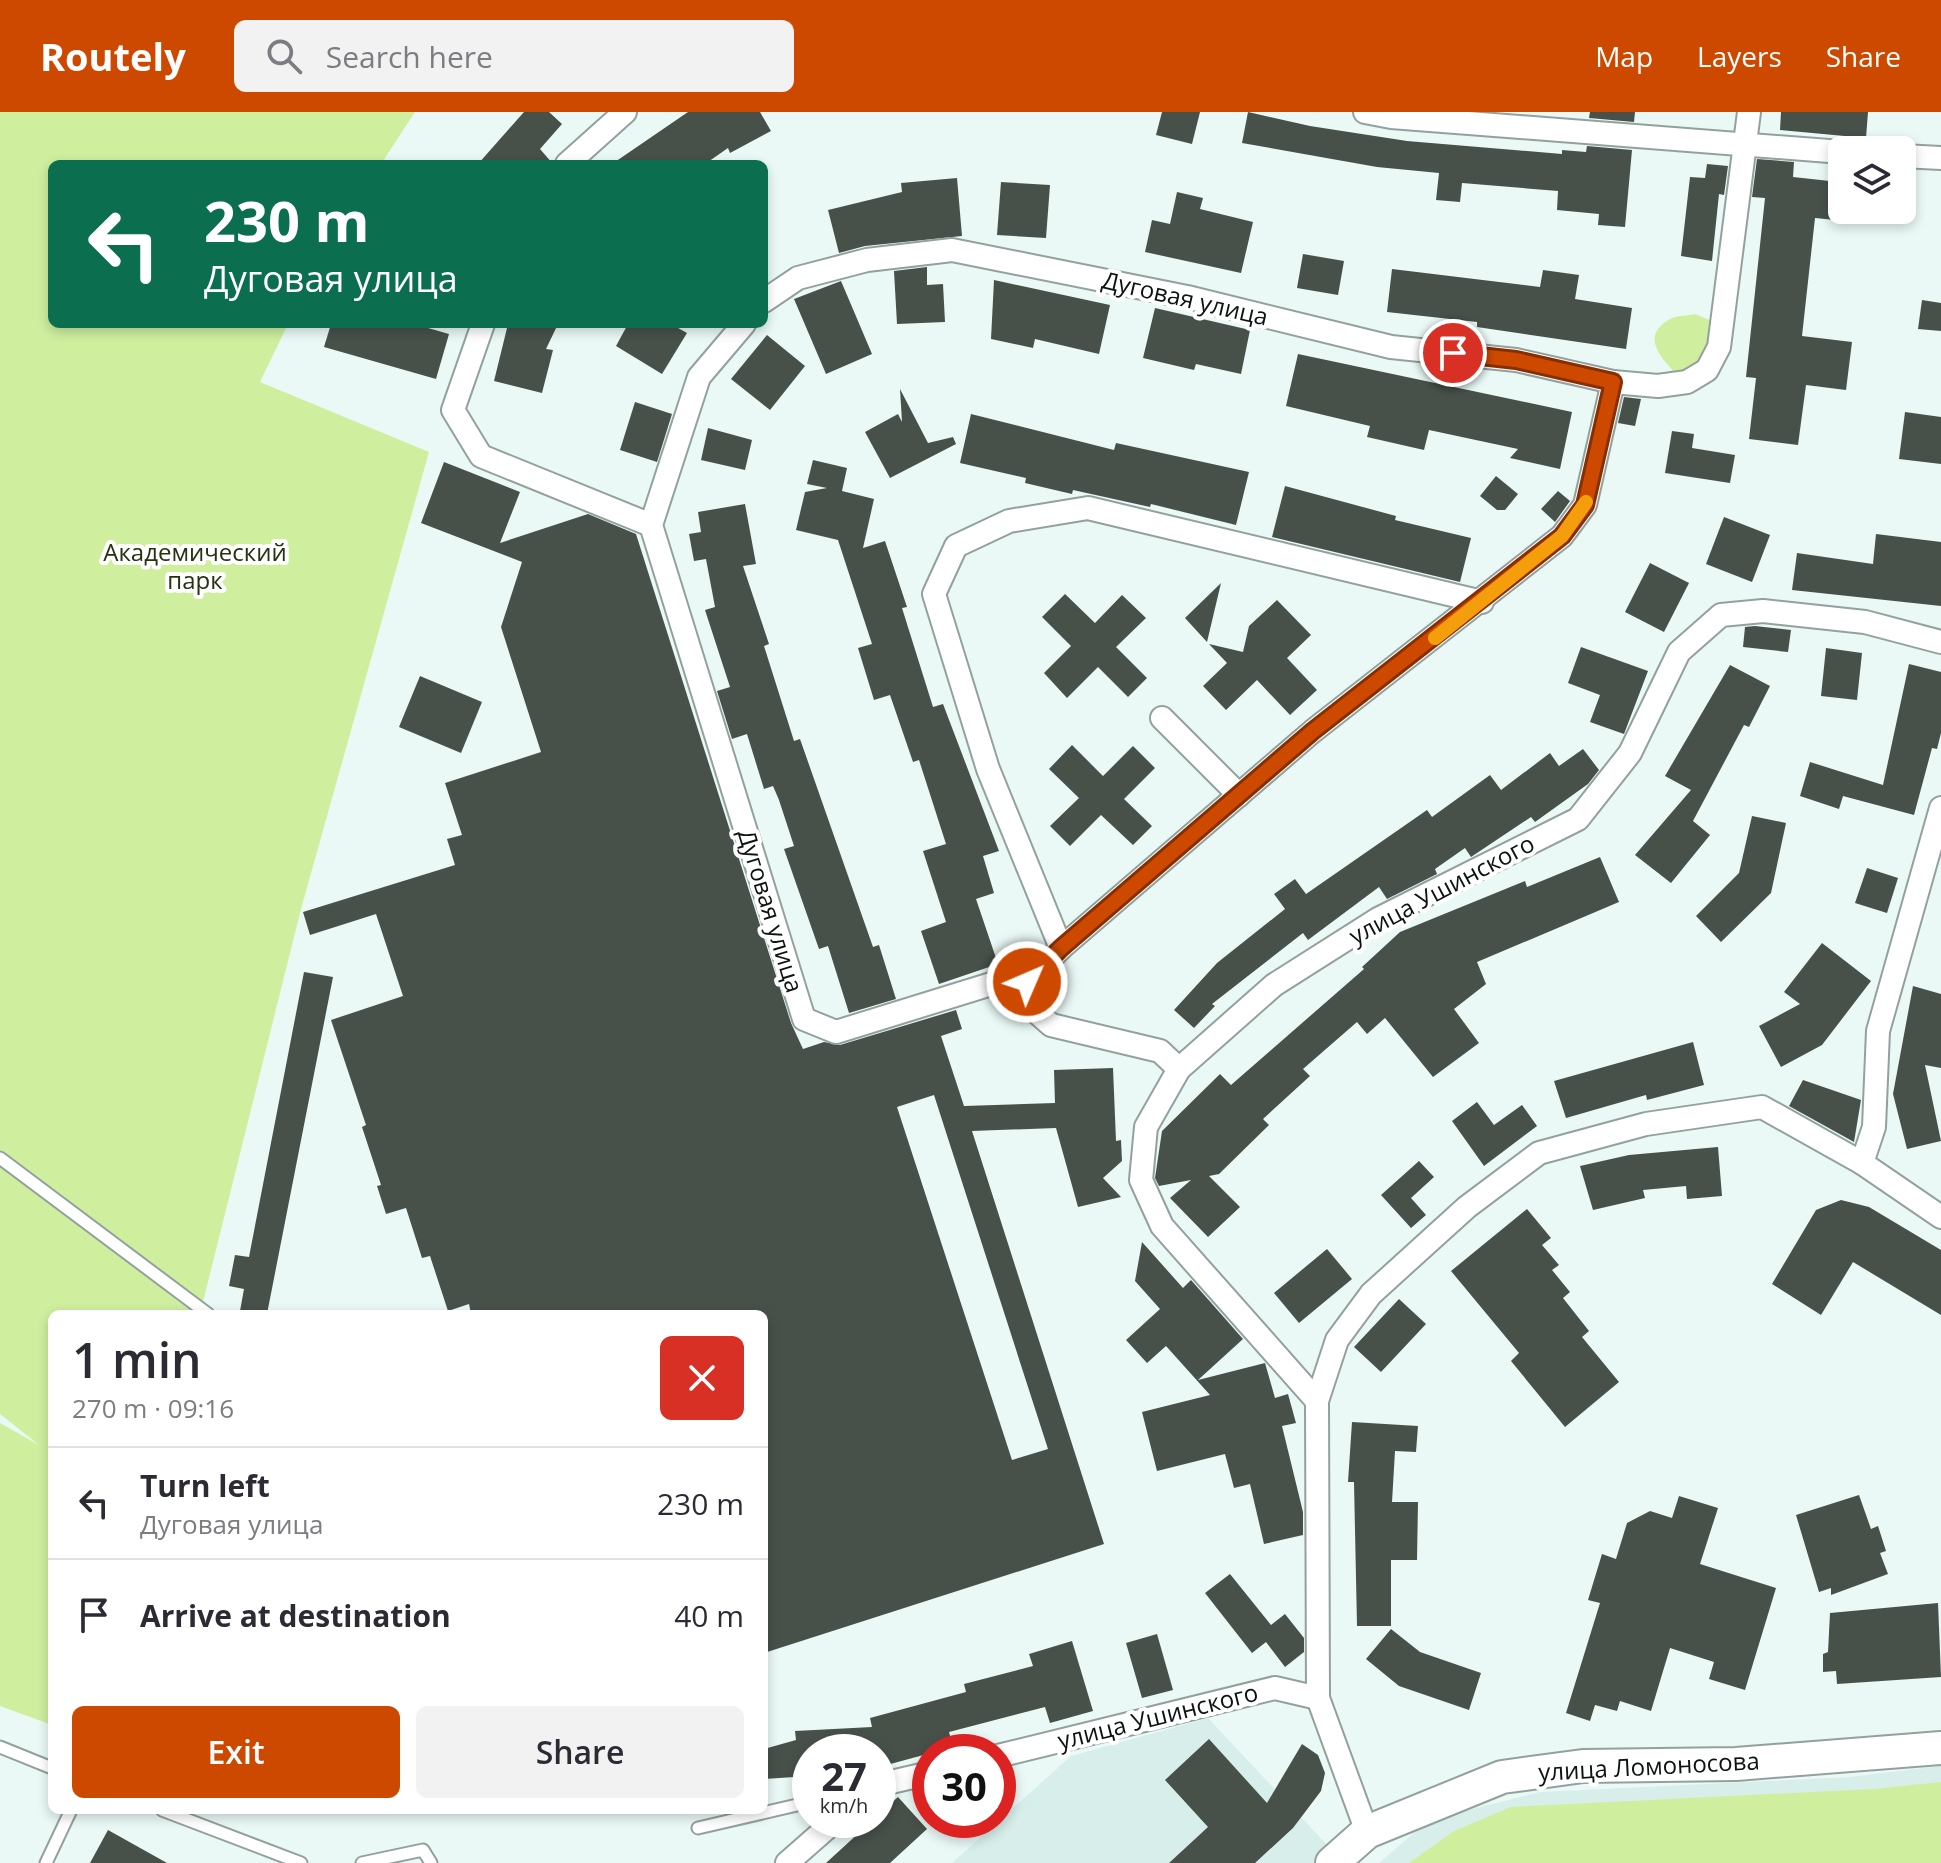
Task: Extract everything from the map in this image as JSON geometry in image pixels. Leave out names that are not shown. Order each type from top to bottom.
[{"type":"main road","name":"улица Ломоносова","points":[[1332,1863],[1367,1832],[1502,1777],[1583,1766],[1736,1764],[1941,1748]]},
{"type":"street","points":[[571,160],[625,112]]},
{"type":"street","points":[[1365,112],[1391,117],[1828,151]]},
{"type":"street","name":"Дуговая улица","points":[[768,298],[798,278],[867,260],[952,250],[1187,297],[1391,347],[1516,360],[1613,382],[1658,386],[1687,382],[1707,370],[1719,347],[1749,112]]},
{"type":"street","points":[[1916,157],[1941,158]]},
{"type":"street","points":[[482,328],[453,410],[481,456],[651,525],[699,377],[741,328]]},
{"type":"street","points":[[1179,1069],[1160,1051],[1051,1025],[1033,1009],[1027,982],[1061,948],[1313,731],[1482,602],[1562,536],[1585,505],[1613,382]]},
{"type":"street","points":[[1061,948],[988,769],[934,594],[956,546],[1009,521],[1088,508],[1482,602]]},
{"type":"street","name":"Дуговая улица","points":[[651,525],[804,1019],[836,1032],[1001,981],[1027,982]]},
{"type":"street","name":"улица Ушинского","points":[[1317,1401],[1162,1226],[1141,1180],[1146,1127],[1179,1069],[1274,985],[1378,919],[1578,819],[1630,753],[1679,652],[1721,615],[1763,611],[1865,622],[1941,642]]},
{"type":"street","points":[[1162,718],[1239,795]]},
{"type":"street","points":[[1862,1163],[1874,1127],[1878,1031],[1941,808]]},
{"type":"street","points":[[1367,1832],[1318,1698],[1317,1401],[1337,1340],[1371,1294],[1467,1207],[1539,1153],[1646,1124],[1762,1107],[1862,1163],[1941,1217]]},
{"type":"street","name":"улица Ушинского","points":[[1016,1752],[1275,1688],[1318,1698]]},
{"type":"street","points":[[787,1863],[815,1838]]},
{"type":"lane","points":[[0,1158],[203,1310]]},
{"type":"lane","points":[[0,1747],[48,1766]]},
{"type":"lane","points":[[768,1812],[792,1806]]},
{"type":"lane","points":[[46,1863],[69,1814]]},
{"type":"lane","points":[[172,1814],[301,1863]]},
{"type":"lane","points":[[698,1828],[758,1814]]},
{"type":"lane","points":[[362,1863],[423,1850],[431,1863]]},
{"type":"shaded area","points":[[1208,1718],[1344,1863],[952,1863],[980,1838],[1016,1838],[1016,1805],[1071,1756]]},
{"type":"shaded area","points":[[1941,1766],[1941,1863],[1379,1863],[1429,1820],[1540,1792],[1850,1777]]},
{"type":"green space","name":"Академический парк","points":[[0,112],[415,112],[384,160],[48,160],[48,328],[286,328],[260,382],[429,452],[301,909],[201,1310],[48,1310],[48,1724],[0,1706],[0,1423],[39,1445],[0,1414]]},
{"type":"green space","points":[[1695,314],[1717,323],[1727,344],[1678,376],[1661,356],[1655,341],[1656,333],[1670,319]]},
{"type":"green space","points":[[1941,1782],[1941,1863],[1409,1863],[1454,1831],[1511,1807],[1873,1789]]},
{"type":"building","points":[[524,112],[549,112],[562,124],[540,149],[550,160],[482,160]]},
{"type":"building","points":[[688,112],[760,112],[771,131],[730,153],[728,148],[711,160],[618,160]]},
{"type":"building","points":[[1162,112],[1200,112],[1192,144],[1156,135]]},
{"type":"building","points":[[1248,112],[1310,126],[1407,141],[1562,154],[1562,150],[1586,152],[1587,146],[1632,150],[1625,227],[1598,225],[1599,214],[1557,210],[1558,191],[1462,183],[1460,202],[1436,200],[1439,173],[1377,167],[1242,143]]},
{"type":"building","points":[[1590,112],[1635,112],[1634,122],[1589,118]]},
{"type":"building","points":[[1781,112],[1868,112],[1866,136],[1780,130]]},
{"type":"building","points":[[1757,159],[1794,162],[1793,177],[1828,181],[1828,219],[1815,218],[1802,336],[1852,342],[1846,390],[1806,385],[1798,445],[1749,439],[1756,378],[1746,377],[1765,198],[1752,197]]},
{"type":"building","points":[[1707,164],[1728,166],[1724,195],[1719,194],[1712,261],[1681,256],[1690,177],[1705,178]]},
{"type":"building","points":[[957,178],[962,236],[865,246],[839,253],[828,210],[902,192],[901,183]]},
{"type":"building","points":[[1001,182],[1050,185],[1046,238],[997,235]]},
{"type":"building","points":[[1177,192],[1203,198],[1200,209],[1253,222],[1241,273],[1145,252],[1152,220],[1170,224]]},
{"type":"building","points":[[1303,254],[1344,261],[1338,295],[1297,288]]},
{"type":"building","points":[[927,267],[927,285],[943,284],[945,322],[897,324],[894,271]]},
{"type":"building","points":[[1392,269],[1540,287],[1543,270],[1579,275],[1575,299],[1632,308],[1626,349],[1477,327],[1477,322],[1387,312]]},
{"type":"building","points":[[994,280],[1110,305],[1099,354],[1035,339],[1033,348],[991,339]]},
{"type":"building","points":[[841,281],[872,354],[826,374],[794,299]]},
{"type":"building","points":[[1922,300],[1941,303],[1941,331],[1918,329]]},
{"type":"building","points":[[1155,308],[1250,330],[1241,374],[1196,364],[1194,370],[1143,358]]},
{"type":"building","points":[[330,328],[428,328],[449,334],[436,379],[324,347]]},
{"type":"building","points":[[507,328],[556,328],[546,349],[553,350],[542,393],[494,381]]},
{"type":"building","points":[[626,328],[678,328],[687,333],[662,374],[616,346]]},
{"type":"building","points":[[767,335],[805,366],[770,410],[731,379]]},
{"type":"building","points":[[1298,354],[1572,412],[1560,469],[1510,458],[1518,449],[1429,430],[1424,450],[1367,437],[1370,426],[1286,406]]},
{"type":"building","points":[[900,389],[928,443],[953,437],[956,444],[890,478],[865,432],[898,414],[902,422]]},
{"type":"building","points":[[1624,397],[1641,399],[1635,426],[1618,423]]},
{"type":"building","points":[[635,402],[672,414],[657,462],[620,450]]},
{"type":"building","points":[[1905,412],[1941,417],[1941,464],[1899,459]]},
{"type":"building","points":[[971,414],[1114,450],[1116,443],[1249,472],[1236,525],[1151,504],[1150,507],[1073,490],[1072,494],[1025,483],[1026,478],[960,463]]},
{"type":"building","points":[[708,428],[752,440],[745,470],[701,460]]},
{"type":"building","points":[[1672,431],[1694,434],[1692,448],[1735,455],[1730,483],[1665,473]]},
{"type":"building","points":[[813,460],[847,468],[842,491],[874,499],[863,548],[885,541],[907,607],[902,608],[933,707],[943,704],[999,851],[983,856],[994,893],[976,899],[998,964],[939,984],[921,931],[946,922],[923,851],[946,844],[919,760],[913,762],[890,695],[874,700],[858,648],[872,644],[838,540],[796,530],[805,492],[827,488],[807,484]]},
{"type":"building","points":[[444,462],[520,492],[500,543],[588,514],[636,534],[791,1023],[803,1049],[824,1042],[840,1045],[956,1010],[962,1029],[941,1036],[964,1106],[1055,1103],[1054,1070],[1113,1068],[1116,1141],[1121,1140],[1122,1161],[1103,1178],[1121,1197],[1078,1207],[1056,1128],[972,1131],[1104,1544],[768,1652],[768,1310],[470,1310],[469,1304],[448,1310],[430,1256],[422,1258],[406,1208],[386,1214],[377,1186],[381,1185],[362,1127],[366,1125],[331,1020],[403,996],[376,914],[310,935],[303,912],[455,865],[447,839],[462,835],[445,783],[541,752],[501,627],[522,562],[421,523]],"holes":[[[934,1095],[1048,1449],[1012,1460],[897,1107]]]},
{"type":"building","points":[[1496,476],[1518,494],[1505,510],[1497,510],[1480,496]]},
{"type":"building","points":[[1285,486],[1396,516],[1395,520],[1471,538],[1460,582],[1272,537]]},
{"type":"building","points":[[1558,491],[1570,501],[1555,522],[1541,509]]},
{"type":"building","points":[[745,504],[756,564],[743,566],[769,644],[764,646],[794,741],[800,739],[873,947],[879,945],[896,999],[849,1013],[828,946],[819,949],[784,849],[794,846],[779,800],[773,786],[764,789],[747,734],[732,739],[717,691],[730,687],[705,610],[715,607],[706,559],[694,561],[689,534],[701,532],[698,512]]},
{"type":"building","points":[[1724,517],[1770,535],[1752,582],[1706,564]]},
{"type":"building","points":[[1876,534],[1941,542],[1941,606],[1792,590],[1797,553],[1873,564]]},
{"type":"building","points":[[1650,563],[1689,583],[1664,632],[1625,612]]},
{"type":"building","points":[[1221,583],[1207,642],[1185,618]]},
{"type":"building","points":[[1065,594],[1095,623],[1122,595],[1146,618],[1116,647],[1147,678],[1128,697],[1098,667],[1067,698],[1044,673],[1071,646],[1042,617]]},
{"type":"building","points":[[1277,600],[1311,635],[1287,658],[1317,690],[1290,715],[1257,680],[1226,710],[1203,686],[1227,663],[1209,644],[1243,652],[1249,626]]},
{"type":"building","points":[[1745,627],[1791,630],[1788,652],[1743,647]]},
{"type":"building","points":[[1581,647],[1648,671],[1624,734],[1590,722],[1600,695],[1568,683]]},
{"type":"building","points":[[1826,648],[1862,653],[1857,700],[1821,696]]},
{"type":"building","points":[[1909,664],[1941,672],[1941,733],[1937,749],[1932,748],[1914,815],[1843,796],[1839,809],[1800,796],[1810,762],[1883,785]]},
{"type":"building","points":[[1730,665],[1770,686],[1749,727],[1744,725],[1693,821],[1710,835],[1671,883],[1635,855],[1691,790],[1665,776]]},
{"type":"building","points":[[420,676],[482,702],[461,753],[399,727]]},
{"type":"building","points":[[1072,745],[1103,776],[1133,746],[1155,768],[1124,799],[1152,826],[1133,845],[1101,815],[1070,846],[1050,826],[1079,798],[1049,769]]},
{"type":"building","points":[[1583,749],[1599,770],[1588,784],[1535,822],[1531,817],[1471,857],[1465,848],[1435,869],[1437,874],[1387,899],[1379,887],[1308,940],[1303,933],[1212,1004],[1215,1006],[1194,1028],[1174,1010],[1217,963],[1285,909],[1274,894],[1295,879],[1306,894],[1427,810],[1432,817],[1490,775],[1501,790],[1550,753],[1559,766]]},
{"type":"building","points":[[1752,816],[1786,823],[1771,893],[1721,942],[1696,916],[1739,873]]},
{"type":"building","points":[[1600,857],[1619,902],[1477,962],[1486,984],[1454,1009],[1479,1043],[1433,1077],[1385,1018],[1367,1034],[1357,1022],[1303,1069],[1310,1076],[1263,1119],[1269,1125],[1219,1174],[1209,1176],[1240,1207],[1208,1237],[1170,1198],[1191,1180],[1159,1186],[1155,1178],[1162,1131],[1220,1074],[1231,1085],[1364,969],[1362,967],[1400,932],[1525,881],[1527,887]]},
{"type":"building","points":[[1867,868],[1898,878],[1887,913],[1855,903]]},
{"type":"building","points":[[1822,943],[1871,981],[1822,1045],[1781,1067],[1759,1026],[1800,1004],[1784,992]]},
{"type":"building","points":[[304,972],[333,977],[268,1310],[240,1310],[244,1289],[229,1286],[235,1255],[249,1257]]},
{"type":"building","points":[[1913,986],[1941,994],[1941,1068],[1925,1065],[1941,1141],[1907,1149],[1893,1094]]},
{"type":"building","points":[[1693,1042],[1704,1085],[1647,1100],[1646,1095],[1566,1118],[1554,1081]]},
{"type":"building","points":[[1803,1080],[1861,1100],[1854,1142],[1789,1106]]},
{"type":"building","points":[[1477,1102],[1494,1125],[1522,1105],[1537,1126],[1484,1166],[1452,1121]]},
{"type":"building","points":[[1718,1147],[1722,1196],[1687,1199],[1686,1186],[1643,1190],[1645,1198],[1593,1210],[1580,1166],[1629,1155]]},
{"type":"building","points":[[1419,1161],[1434,1177],[1411,1198],[1426,1215],[1411,1228],[1381,1195]]},
{"type":"building","points":[[1841,1200],[1869,1207],[1941,1250],[1941,1315],[1853,1262],[1821,1315],[1772,1284],[1816,1210]]},
{"type":"building","points":[[1527,1209],[1551,1238],[1542,1245],[1559,1265],[1552,1270],[1570,1292],[1563,1298],[1589,1331],[1582,1337],[1619,1382],[1565,1427],[1511,1361],[1519,1353],[1451,1271]]},
{"type":"building","points":[[1142,1242],[1183,1288],[1191,1280],[1243,1339],[1198,1380],[1265,1363],[1275,1398],[1288,1394],[1296,1423],[1282,1426],[1303,1512],[1303,1535],[1264,1544],[1250,1484],[1234,1488],[1225,1454],[1157,1471],[1142,1412],[1210,1395],[1166,1346],[1147,1363],[1126,1340],[1160,1309],[1135,1281]]},
{"type":"building","points":[[1327,1249],[1352,1279],[1299,1323],[1274,1293]]},
{"type":"building","points":[[1399,1299],[1426,1324],[1381,1372],[1354,1347]]},
{"type":"building","points":[[1352,1422],[1418,1426],[1416,1452],[1395,1451],[1392,1502],[1418,1502],[1417,1560],[1391,1560],[1391,1626],[1357,1626],[1354,1482],[1348,1482]]},
{"type":"building","points":[[1859,1495],[1871,1529],[1878,1526],[1886,1551],[1880,1553],[1888,1574],[1831,1595],[1831,1588],[1819,1592],[1796,1515]]},
{"type":"building","points":[[1679,1496],[1718,1508],[1700,1564],[1776,1588],[1745,1690],[1709,1679],[1714,1662],[1670,1648],[1651,1711],[1620,1701],[1617,1711],[1595,1705],[1590,1721],[1566,1713],[1600,1603],[1588,1600],[1602,1554],[1616,1559],[1627,1523],[1650,1511],[1672,1518]]},
{"type":"building","points":[[1230,1574],[1271,1625],[1285,1614],[1304,1638],[1304,1652],[1285,1667],[1266,1642],[1252,1653],[1205,1593]]},
{"type":"building","points":[[1938,1603],[1941,1677],[1837,1684],[1836,1671],[1823,1672],[1823,1654],[1828,1652],[1830,1613]]},
{"type":"building","points":[[1391,1629],[1420,1652],[1481,1673],[1469,1710],[1399,1686],[1366,1659]]},
{"type":"building","points":[[1157,1634],[1173,1690],[1142,1698],[1126,1643]]},
{"type":"building","points":[[1072,1641],[1093,1711],[1050,1723],[1045,1707],[950,1734],[912,1734],[912,1758],[896,1762],[896,1734],[795,1734],[795,1731],[872,1727],[870,1718],[966,1692],[964,1684],[1033,1666],[1029,1654]]},
{"type":"building","points":[[1209,1739],[1267,1803],[1302,1744],[1318,1755],[1325,1773],[1321,1791],[1293,1828],[1255,1863],[1169,1863],[1208,1827],[1165,1780]]},
{"type":"building","points":[[792,1741],[792,1777],[768,1779],[768,1748]]},
{"type":"building","points":[[898,1797],[912,1812],[912,1838],[917,1838],[890,1863],[826,1863],[853,1838],[896,1838]]},
{"type":"building","points":[[108,1830],[167,1863],[90,1863]]},
{"type":"slow traffic","points":[[1435,638],[1562,536],[1586,502]]},
{"type":"route","points":[[1027,982],[1061,948],[1313,731],[1482,602],[1562,536],[1585,505],[1613,382],[1516,360],[1453,353]]}]
